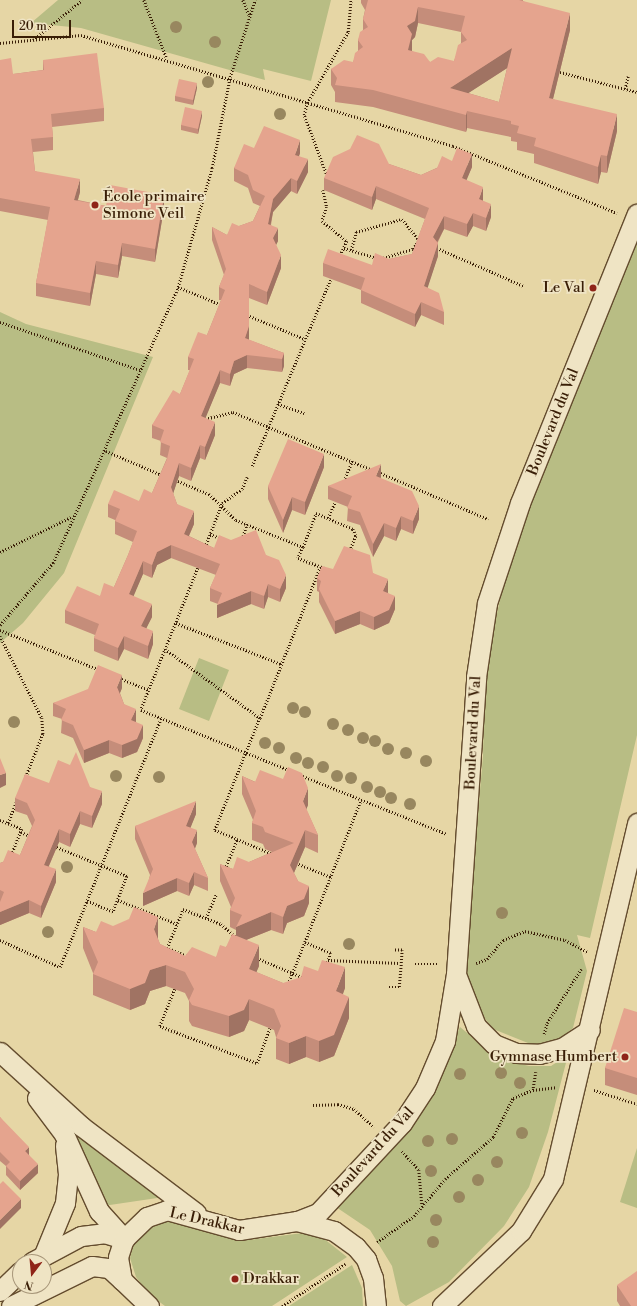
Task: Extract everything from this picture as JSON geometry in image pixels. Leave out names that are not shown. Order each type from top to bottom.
[{"type":"street","name":"Boulevard du Val","points":[[297,1221],[318,1213],[415,1106],[445,1041],[451,969],[466,843],[476,676],[495,570],[629,215]]},
{"type":"street","points":[[447,1304],[521,1231],[546,1192],[559,1160],[637,823]]},
{"type":"street","points":[[451,969],[476,1026],[494,1044],[516,1053],[539,1054],[562,1048],[590,1030]]},
{"type":"street","points":[[0,1053],[64,1134],[99,1211],[124,1239]]},
{"type":"street","points":[[0,1053],[81,1126],[195,1212],[228,1229]]},
{"type":"street","points":[[40,1254],[65,1204],[68,1174],[64,1134]]},
{"type":"street","name":"Le Drakkar","points":[[124,1239],[147,1217],[167,1210],[228,1229],[250,1231],[297,1221],[323,1226],[356,1247],[373,1278],[376,1306]]},
{"type":"street","points":[[46,1254],[81,1236],[104,1233],[124,1239]]},
{"type":"street","points":[[122,1280],[118,1262],[124,1239]]},
{"type":"street","points":[[11,1306],[92,1266],[109,1268],[150,1306]]},
{"type":"street","points":[[0,1291],[12,1280]]},
{"type":"path","points":[[33,40],[82,0]]},
{"type":"path","points":[[144,0],[168,60]]},
{"type":"path","points":[[243,0],[249,16]]},
{"type":"path","points":[[0,624],[53,563],[72,516],[106,451],[140,370],[178,287],[212,168],[230,77],[255,0]]},
{"type":"path","points":[[328,178],[304,115],[307,103],[348,32],[351,0]]},
{"type":"path","points":[[0,43],[81,35],[230,77],[307,103],[452,146],[629,215]]},
{"type":"path","points":[[560,72],[637,92]]},
{"type":"path","points":[[625,89],[628,76]]},
{"type":"path","points":[[323,190],[327,207],[322,221],[347,241],[338,262]]},
{"type":"path","points":[[351,250],[356,232],[402,219],[418,240],[422,242]]},
{"type":"path","points":[[344,248],[379,259],[413,248],[418,240]]},
{"type":"path","points":[[435,247],[524,286]]},
{"type":"path","points":[[252,466],[335,269]]},
{"type":"path","points":[[178,287],[223,306]]},
{"type":"path","points":[[243,313],[305,339]]},
{"type":"path","points":[[0,322],[140,370]]},
{"type":"path","points":[[278,404],[304,413]]},
{"type":"path","points":[[197,421],[233,412],[488,518]]},
{"type":"path","points":[[106,451],[164,476]]},
{"type":"path","points":[[341,489],[352,461]]},
{"type":"path","points":[[202,556],[222,503],[242,488],[247,477]]},
{"type":"path","points":[[178,481],[222,503],[236,520],[303,546]]},
{"type":"path","points":[[328,518],[335,502]]},
{"type":"path","points":[[332,571],[298,558],[316,513],[353,529],[356,536],[350,553],[345,555]]},
{"type":"path","points":[[0,552],[72,516]]},
{"type":"path","points":[[240,544],[247,524]]},
{"type":"path","points":[[210,534],[223,539]]},
{"type":"path","points":[[273,854],[215,830],[320,567]]},
{"type":"path","points":[[198,568],[140,710],[466,843]]},
{"type":"path","points":[[176,623],[281,664]]},
{"type":"path","points":[[0,630],[106,673]]},
{"type":"path","points":[[0,636],[38,707],[44,728],[23,785]]},
{"type":"path","points":[[165,649],[260,718]]},
{"type":"path","points":[[113,676],[148,690]]},
{"type":"path","points":[[0,940],[60,967],[161,718]]},
{"type":"path","points":[[8,823],[18,798]]},
{"type":"path","points":[[285,991],[361,800]]},
{"type":"path","points":[[0,820],[22,829],[10,860]]},
{"type":"path","points":[[21,832],[32,837]]},
{"type":"path","points":[[223,874],[237,839]]},
{"type":"path","points":[[51,845],[127,876],[113,912],[87,901]]},
{"type":"path","points":[[294,862],[331,877]]},
{"type":"path","points":[[206,918],[216,894]]},
{"type":"path","points":[[118,900],[177,924]]},
{"type":"path","points":[[165,953],[167,948],[177,924],[183,909],[221,924],[236,937],[233,949],[224,964],[214,968],[167,948]]},
{"type":"path","points":[[472,964],[487,959],[504,940],[524,931],[565,940],[590,953],[588,959]]},
{"type":"path","points":[[305,942],[331,953],[324,972]]},
{"type":"path","points":[[389,987],[399,987],[402,963],[402,950],[393,950]]},
{"type":"path","points":[[251,956],[312,981]]},
{"type":"path","points":[[186,962],[188,957]]},
{"type":"path","points":[[328,960],[399,963]]},
{"type":"path","points":[[415,964],[451,969]]},
{"type":"path","points":[[543,1037],[547,1023],[583,966]]},
{"type":"path","points":[[175,989],[160,1026],[257,1063],[270,1028]]},
{"type":"path","points":[[533,1090],[537,1066]]},
{"type":"path","points":[[376,1242],[414,1216],[445,1179],[493,1137],[513,1098],[533,1090],[559,1086]]},
{"type":"path","points":[[591,1088],[637,1104]]},
{"type":"path","points":[[313,1105],[338,1104],[354,1109],[379,1131]]},
{"type":"path","points":[[400,1148],[419,1170],[422,1205]]},
{"type":"path","points":[[282,1306],[350,1261]]},
{"type":"green space","points":[[58,0],[331,0],[311,81],[263,69],[265,80],[81,28],[31,23]]},
{"type":"green space","points":[[637,243],[637,735],[590,938],[577,935],[587,971],[573,1028],[557,1041],[533,1045],[493,1029],[473,1003],[465,961],[483,756],[485,664],[508,566],[532,495]]},
{"type":"green space","points":[[0,312],[26,324],[153,357],[64,573],[23,623],[0,643]]},
{"type":"green space","points":[[199,658],[229,670],[209,721],[179,709]]},
{"type":"green space","points":[[460,1027],[499,1059],[529,1066],[551,1066],[568,1055],[548,1132],[529,1187],[504,1226],[449,1282],[406,1306],[400,1301],[392,1266],[370,1230],[336,1207],[413,1125]]},
{"type":"green space","points":[[76,1131],[164,1197],[103,1206],[71,1133]]},
{"type":"green space","points":[[637,1148],[637,1208],[620,1202]]},
{"type":"green space","points":[[166,1221],[248,1240],[303,1233],[323,1238],[347,1257],[272,1306],[165,1306],[150,1295],[136,1277],[130,1258],[135,1240],[150,1223]]},
{"type":"green space","points":[[352,1265],[362,1288],[363,1306],[289,1306]]},
{"type":"building","points":[[368,0],[519,0],[570,13],[549,98],[617,114],[607,156],[601,155],[598,167],[534,146],[536,138],[517,133],[519,126],[511,124],[511,121],[467,111],[466,115],[373,90],[335,85],[337,78],[331,69],[344,60],[353,62],[355,53],[363,47],[358,40],[360,32],[368,27],[363,19]],"holes":[[[418,7],[465,16],[461,32],[467,40],[458,45],[454,61],[438,57],[430,62],[424,54],[408,50],[412,34],[407,26],[415,21]],[[512,48],[499,102],[450,88]]]},
{"type":"building","points":[[97,53],[104,108],[51,114],[53,137],[31,139],[35,171],[80,179],[74,200],[106,206],[110,185],[164,195],[155,249],[122,243],[118,265],[96,261],[90,293],[36,283],[50,207],[0,198],[0,60],[11,58],[13,74],[44,70],[43,60]]},
{"type":"building","points":[[179,79],[197,83],[193,100],[175,96]]},
{"type":"building","points":[[185,107],[202,111],[198,129],[181,125]]},
{"type":"building","points":[[264,126],[300,140],[295,155],[308,159],[297,181],[291,178],[273,199],[268,224],[278,228],[273,238],[281,255],[267,292],[249,284],[249,326],[245,338],[284,353],[282,359],[247,355],[234,361],[230,374],[220,370],[201,416],[215,422],[205,447],[200,445],[191,468],[179,463],[171,487],[177,504],[194,511],[184,534],[214,548],[219,535],[231,540],[256,530],[266,555],[279,560],[286,575],[280,589],[268,584],[264,596],[251,591],[217,605],[222,593],[210,588],[220,564],[171,545],[157,552],[152,565],[143,561],[129,594],[152,604],[141,626],[153,631],[148,646],[124,636],[118,648],[94,638],[99,624],[65,610],[77,586],[100,596],[104,583],[114,587],[128,555],[137,531],[115,521],[120,509],[108,504],[114,490],[139,501],[144,489],[152,493],[167,459],[170,446],[160,442],[164,430],[152,425],[173,390],[180,394],[194,359],[188,357],[198,332],[207,335],[225,290],[219,287],[226,269],[212,227],[227,235],[232,223],[239,226],[253,221],[265,196],[253,190],[248,175],[234,168],[244,144],[254,148]]},
{"type":"building","points":[[357,135],[379,144],[389,164],[421,175],[437,168],[442,156],[452,161],[457,148],[472,154],[462,178],[483,187],[479,199],[491,204],[486,218],[473,213],[467,224],[444,216],[433,237],[438,243],[424,286],[439,293],[444,312],[421,302],[415,314],[361,290],[365,278],[323,263],[328,249],[372,265],[375,253],[389,259],[412,254],[429,208],[376,186],[372,197],[324,178],[333,157],[350,149]]},
{"type":"building","points":[[288,439],[324,454],[305,502],[292,497],[283,520],[268,486]]},
{"type":"building","points":[[381,464],[376,476],[412,491],[419,506],[413,521],[401,516],[396,528],[384,523],[373,544],[360,512],[347,508],[352,496],[328,486]]},
{"type":"building","points":[[344,546],[370,555],[373,573],[388,579],[383,591],[395,596],[389,610],[374,617],[360,611],[335,621],[319,589],[321,581],[317,578],[322,566],[333,569]]},
{"type":"building","points":[[98,665],[122,675],[117,687],[124,704],[136,709],[131,720],[143,725],[137,739],[122,745],[109,740],[84,750],[73,725],[61,720],[66,709],[53,703],[88,689]]},
{"type":"building","points":[[76,752],[90,787],[102,791],[92,816],[80,811],[70,834],[59,829],[44,865],[56,869],[41,906],[29,900],[0,912],[0,902],[4,892],[0,890],[0,863],[3,862],[8,850],[20,855],[35,820],[27,803],[15,798],[25,774],[49,783],[58,760],[70,765]]},
{"type":"building","points":[[0,758],[6,773],[0,775]]},
{"type":"building","points":[[288,767],[302,773],[308,788],[303,801],[318,835],[305,830],[290,865],[298,881],[309,886],[304,899],[287,906],[283,917],[271,912],[236,927],[242,915],[230,910],[235,898],[220,864],[233,869],[237,857],[249,862],[294,843],[265,832],[263,827],[252,823],[256,811],[242,776],[255,782],[260,770],[283,779]]},
{"type":"building","points":[[196,801],[186,826],[197,830],[192,842],[208,878],[194,872],[189,883],[177,878],[143,893],[153,869],[135,826]]},
{"type":"building","points":[[134,907],[158,917],[154,929],[160,944],[185,956],[192,947],[216,957],[220,945],[226,947],[232,934],[259,945],[249,969],[283,983],[301,977],[304,966],[318,971],[322,960],[345,967],[336,991],[349,997],[334,1035],[319,1041],[306,1036],[289,1043],[276,1038],[281,1026],[274,1009],[249,999],[244,1010],[229,1016],[192,1005],[189,1000],[194,989],[185,972],[166,965],[150,970],[145,983],[130,989],[93,974],[98,962],[83,927],[96,932],[101,921],[113,926],[129,919]]},
{"type":"building","name":"Gymnase Humbert","points":[[624,1008],[637,1012],[637,1078],[605,1068]]},
{"type":"building","points":[[0,1117],[29,1147],[25,1151],[38,1164],[20,1181],[6,1166],[10,1162],[0,1152]]},
{"type":"building","points":[[3,1181],[21,1199],[0,1220],[0,1184]]},
{"type":"building","points":[[637,1271],[637,1306],[631,1306],[617,1285]]},
{"type":"place","name":"École primaire Simone Veil","points":[[95,205]]},
{"type":"place","name":"Le Val","points":[[593,288]]},
{"type":"place","name":"Gymnase Humbert","points":[[625,1057]]},
{"type":"place","name":"Drakkar","points":[[235,1279]]}]
